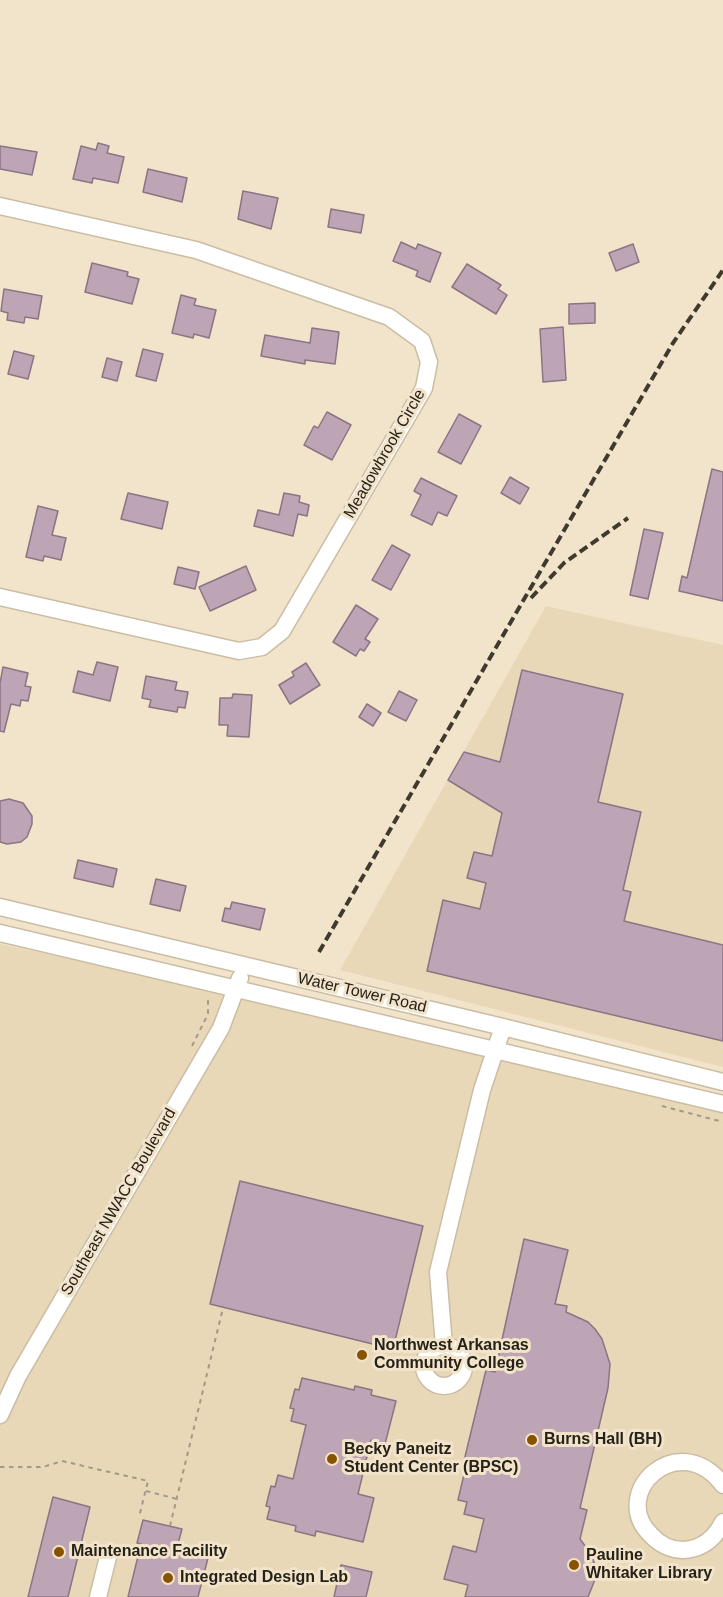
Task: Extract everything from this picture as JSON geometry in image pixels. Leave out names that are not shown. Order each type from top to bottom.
[{"type":"street","name":"Meadowbrook Circle","points":[[0,206],[196,250],[388,316],[422,341],[429,362],[424,388],[407,419],[282,631],[262,647],[239,651],[0,597]]},
{"type":"street","name":"Water Tower Road","points":[[0,907],[723,1082]]},
{"type":"street","name":"Water Tower Road","points":[[0,933],[723,1104]]},
{"type":"street","name":"Southeast NWACC Boulevard","points":[[0,1415],[18,1376],[220,1028],[245,966]]},
{"type":"street","points":[[444,1346],[438,1272],[482,1090],[503,1027]]},
{"type":"street","points":[[723,1485],[710,1470],[686,1461],[670,1462],[657,1468],[647,1478],[640,1491],[638,1505],[640,1519],[646,1531],[656,1541],[669,1548],[683,1550],[716,1542],[723,1522]]},
{"type":"street","points":[[98,1597],[109,1553]]},
{"type":"path","points":[[170,1526],[223,1308]]},
{"type":"path","points":[[0,1467],[43,1467],[63,1461],[148,1481],[139,1517]]},
{"type":"path","points":[[146,1491],[177,1499]]},
{"type":"shaded area","points":[[546,606],[723,645],[723,1067],[340,970]]},
{"type":"shaded area","name":"Northwest Arkansas Community College","points":[[0,944],[204,988],[723,1113],[723,1597],[0,1597]]},
{"type":"building","points":[[98,143],[109,146],[107,153],[124,157],[118,183],[93,178],[92,183],[73,179],[81,146],[96,150]]},
{"type":"building","points":[[0,146],[37,152],[32,175],[0,169]]},
{"type":"building","points":[[148,169],[187,178],[182,202],[143,192]]},
{"type":"building","points":[[243,191],[278,198],[271,229],[238,219]]},
{"type":"building","points":[[331,209],[364,215],[361,233],[328,227]]},
{"type":"building","points":[[401,242],[416,249],[418,244],[441,253],[430,282],[416,276],[418,271],[393,261]]},
{"type":"building","points":[[633,244],[639,262],[616,271],[609,253]]},
{"type":"building","points":[[92,263],[128,272],[127,276],[139,279],[132,304],[85,292]]},
{"type":"building","points":[[467,264],[501,285],[498,289],[507,295],[496,314],[452,287]]},
{"type":"building","points":[[4,289],[42,296],[38,319],[25,317],[24,323],[7,320],[8,313],[1,311]]},
{"type":"building","points":[[181,295],[196,299],[194,305],[216,310],[209,338],[194,334],[193,338],[172,333]]},
{"type":"building","points":[[595,303],[595,323],[569,324],[569,304]]},
{"type":"building","points":[[563,327],[566,380],[543,382],[540,329]]},
{"type":"building","points":[[312,328],[339,332],[335,364],[305,360],[305,364],[261,356],[265,335],[310,343]]},
{"type":"building","points":[[143,349],[163,354],[156,381],[136,376]]},
{"type":"building","points":[[14,351],[34,356],[28,379],[8,374]]},
{"type":"building","points":[[107,358],[122,362],[117,381],[102,377]]},
{"type":"building","points":[[327,412],[351,425],[332,460],[304,445],[314,426],[318,428]]},
{"type":"building","points":[[459,414],[481,426],[461,464],[438,452]]},
{"type":"building","points":[[712,469],[723,472],[723,601],[679,591],[682,576],[687,578]]},
{"type":"building","points":[[510,477],[529,488],[520,504],[501,493]]},
{"type":"building","points":[[421,478],[457,496],[447,516],[438,512],[432,525],[411,515],[421,495],[414,491]]},
{"type":"building","points":[[128,493],[168,502],[162,529],[121,519]]},
{"type":"building","points":[[284,493],[300,496],[299,502],[309,505],[307,516],[298,514],[293,536],[254,526],[258,510],[279,515]]},
{"type":"building","points":[[38,506],[58,511],[52,535],[66,538],[61,560],[44,556],[43,561],[26,557]]},
{"type":"building","points":[[644,529],[663,533],[648,599],[630,595]]},
{"type":"building","points":[[392,545],[410,555],[391,590],[372,580]]},
{"type":"building","points":[[246,566],[256,590],[210,611],[199,587]]},
{"type":"building","points":[[178,567],[199,572],[195,589],[174,584]]},
{"type":"building","points":[[356,605],[378,619],[365,639],[370,642],[364,651],[360,649],[356,656],[333,642]]},
{"type":"building","points":[[97,662],[118,667],[110,701],[73,692],[78,671],[93,675]]},
{"type":"building","points":[[306,663],[320,685],[290,704],[279,685],[294,676],[292,672]]},
{"type":"building","points":[[3,667],[28,673],[25,686],[31,687],[28,701],[21,700],[20,706],[11,704],[4,732],[0,731],[0,683]]},
{"type":"building","points":[[522,670],[623,694],[598,802],[641,812],[623,890],[631,892],[624,921],[723,945],[723,1041],[427,971],[443,900],[480,909],[486,883],[467,878],[474,852],[492,856],[502,813],[448,780],[464,752],[500,762]]},
{"type":"building","points":[[146,676],[177,682],[175,690],[188,692],[185,708],[178,707],[177,712],[149,707],[151,700],[142,698]]},
{"type":"building","points":[[399,691],[417,700],[406,721],[388,712]]},
{"type":"building","points":[[233,694],[252,695],[249,737],[227,736],[228,725],[219,725],[220,698],[232,698]]},
{"type":"building","points":[[367,704],[381,713],[373,726],[359,717]]},
{"type":"building","points":[[9,799],[23,803],[32,816],[32,824],[27,837],[21,842],[7,844],[0,842],[0,801]]},
{"type":"building","points":[[78,860],[117,869],[113,887],[74,878]]},
{"type":"building","points":[[156,879],[186,886],[180,911],[150,904]]},
{"type":"building","points":[[232,902],[265,909],[260,930],[222,921],[225,908],[230,909]]},
{"type":"building","points":[[240,1181],[423,1226],[393,1349],[210,1304]]},
{"type":"building","name":"Burns Hall (BH)","points":[[524,1239],[568,1250],[555,1304],[567,1306],[566,1312],[588,1322],[595,1329],[602,1339],[610,1364],[608,1388],[580,1508],[587,1510],[580,1539],[591,1554],[595,1565],[596,1577],[588,1597],[465,1597],[468,1585],[444,1579],[453,1546],[476,1552],[484,1519],[464,1514],[467,1502],[458,1500],[466,1466],[463,1465],[486,1370],[495,1372]]},
{"type":"building","name":"Becky Paneitz Student Center (BPSC)","points":[[302,1378],[354,1390],[355,1386],[372,1390],[371,1395],[396,1401],[385,1444],[371,1440],[358,1494],[374,1498],[363,1542],[316,1531],[315,1536],[295,1531],[296,1526],[267,1519],[270,1507],[266,1506],[271,1486],[275,1487],[278,1475],[293,1479],[306,1425],[291,1421],[294,1409],[290,1408],[295,1389],[299,1390]]},
{"type":"building","name":"Maintenance Facility","points":[[53,1497],[90,1507],[68,1597],[28,1597]]},
{"type":"building","name":"Integrated Design Lab","points":[[143,1520],[182,1529],[176,1551],[208,1558],[198,1597],[128,1597],[141,1544],[137,1543]]},
{"type":"building","points":[[341,1565],[372,1572],[366,1597],[334,1597]]},
{"type":"railway","points":[[319,952],[673,343],[723,270]]},
{"type":"railway","points":[[531,598],[564,563],[628,518]]},
{"type":"place","name":"Northwest Arkansas Community College","points":[[362,1355]]},
{"type":"place","name":"Burns Hall (BH)","points":[[532,1440]]},
{"type":"place","name":"Becky Paneitz Student Center (BPSC)","points":[[332,1459]]},
{"type":"place","name":"Maintenance Facility","points":[[59,1552]]},
{"type":"place","name":"Pauline Whitaker Library","points":[[574,1565]]},
{"type":"place","name":"Integrated Design Lab","points":[[168,1578]]}]
